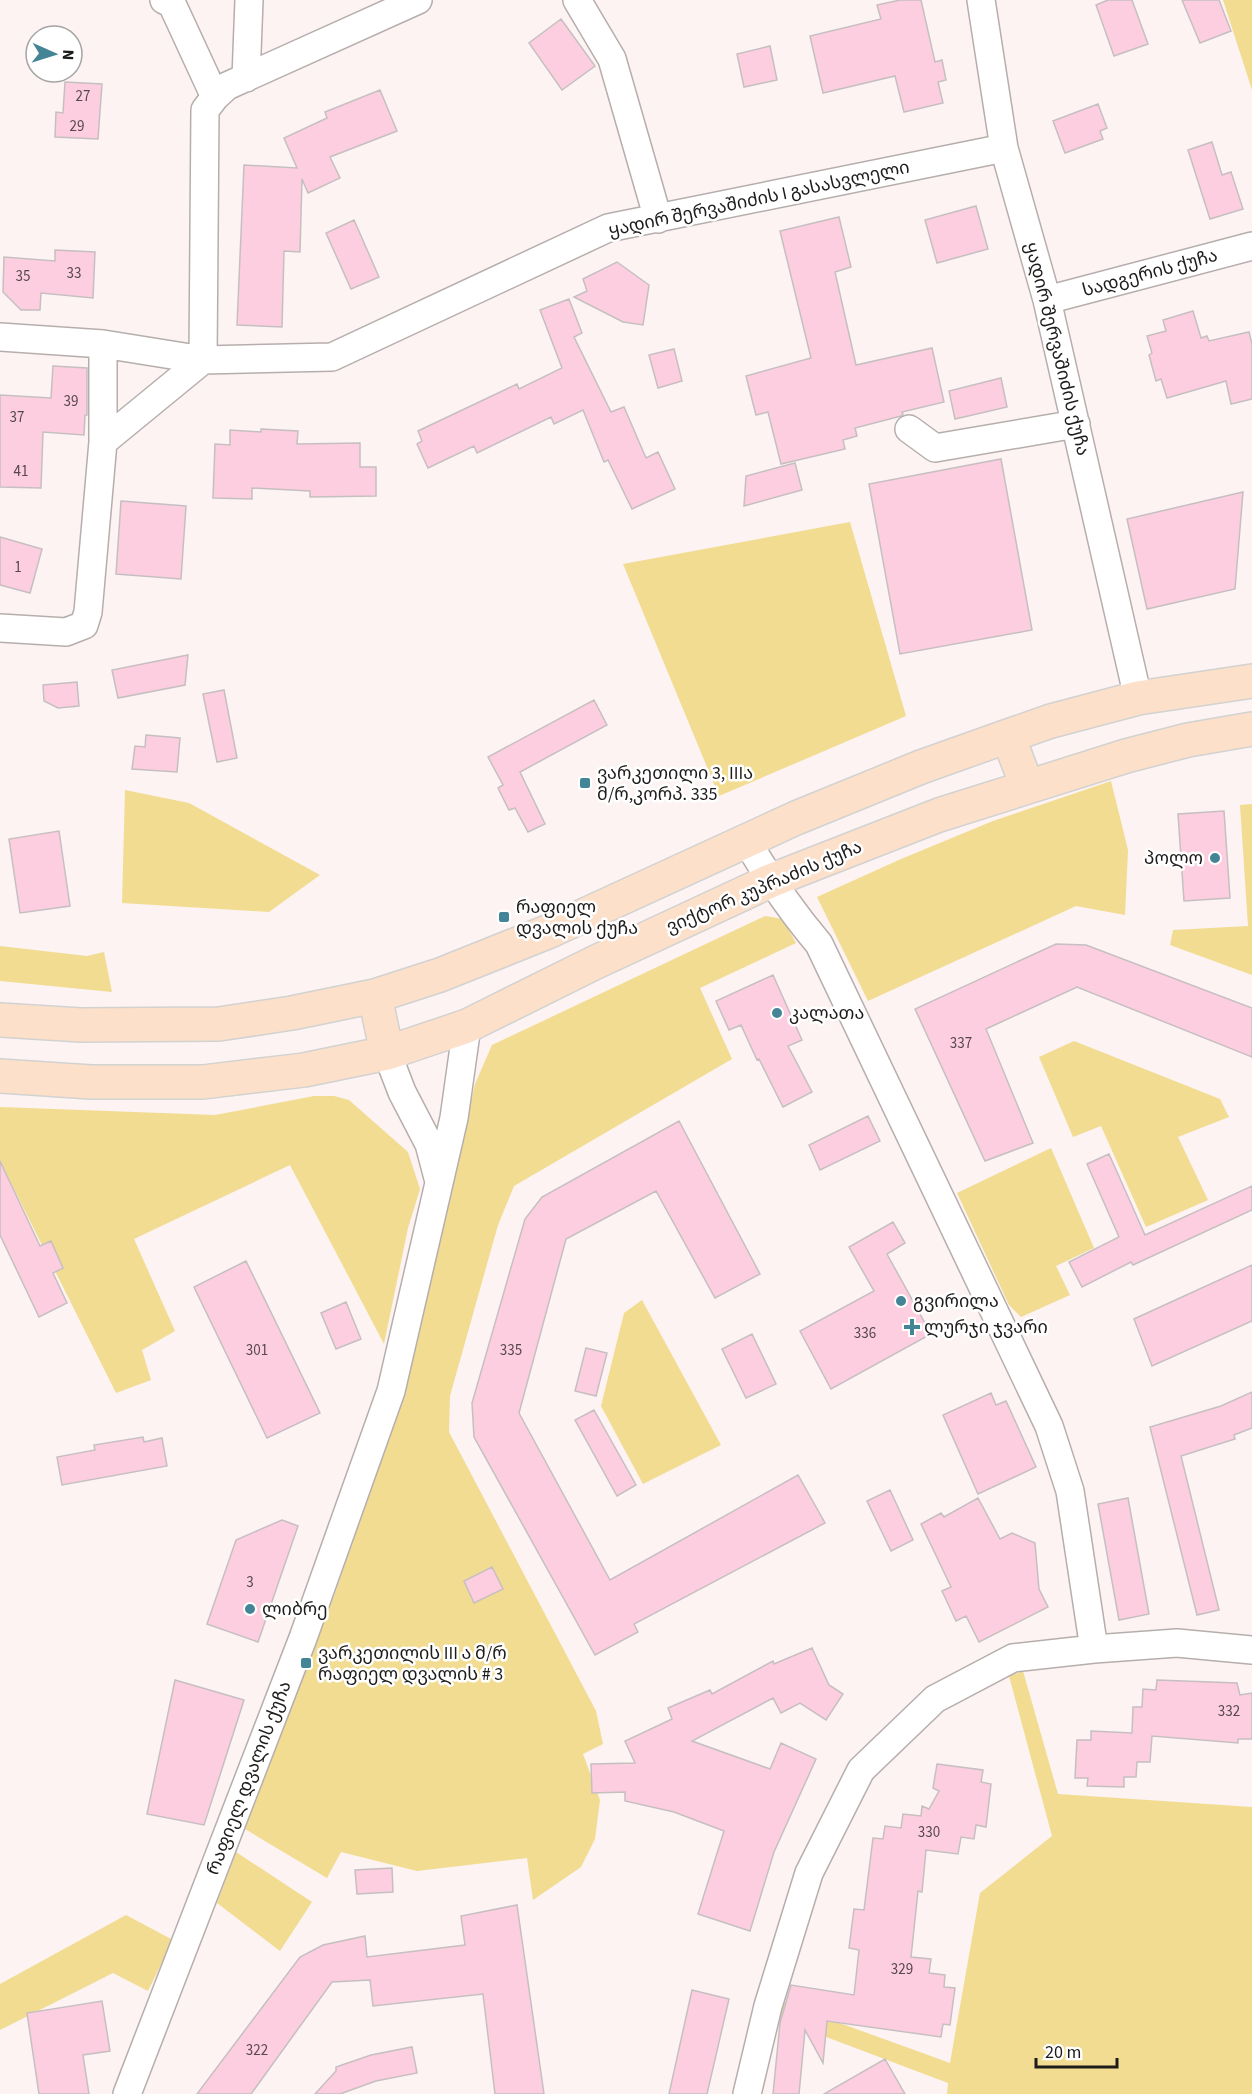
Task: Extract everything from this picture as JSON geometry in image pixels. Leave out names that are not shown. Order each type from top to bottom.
[{"type":"main road","points":[[0,1020],[81,1025],[219,1024],[292,1013],[375,996],[440,975],[550,931],[746,840],[912,771],[1008,736],[1051,721],[1138,698],[1252,681]]},
{"type":"main road","name":"ვიქტორ კუპრაძის ქუჩა","points":[[0,1076],[91,1082],[203,1082],[304,1070],[387,1053],[467,1026],[596,962],[770,881],[939,816],[1027,786],[1167,745],[1252,729]]},
{"type":"main road","points":[[1008,736],[1027,786]]},
{"type":"main road","points":[[375,996],[387,1053]]},
{"type":"street","points":[[164,0],[172,4],[215,97]]},
{"type":"street","points":[[246,78],[249,0]]},
{"type":"street","points":[[103,442],[203,360],[206,110],[215,97],[227,86],[418,0]]},
{"type":"street","points":[[576,0],[612,59],[658,219]]},
{"type":"street","name":"ყადირ შერვაშიძის ქუჩა","points":[[981,0],[1004,148],[1047,300],[1138,698]]},
{"type":"street","name":"ყადირ შერვაშიძის I გასასვლელი","points":[[0,337],[103,344],[203,360],[332,357],[608,228],[1004,148]]},
{"type":"street","name":"სადგერის ქუჩა","points":[[1047,300],[1252,246]]},
{"type":"street","points":[[0,628],[66,632],[84,625],[88,612],[103,442],[103,344]]},
{"type":"street","points":[[909,429],[935,448],[1076,424]]},
{"type":"street","points":[[746,840],[770,881],[819,944],[1049,1426],[1070,1491],[1094,1648]]},
{"type":"street","name":"რაფიელ დვალის ქუჩა","points":[[126,2094],[266,1733],[367,1462],[391,1391],[454,1118],[467,1026]]},
{"type":"street","name":"რაფიელ დვალის ქუჩა","points":[[387,1053],[402,1092],[429,1144],[439,1182]]},
{"type":"street","points":[[747,2094],[768,2006],[809,1873],[861,1770],[935,1699],[1013,1658],[1094,1648],[1178,1643],[1252,1650]]},
{"type":"shaded area","points":[[1223,0],[1252,0],[1252,90]]},
{"type":"shaded area","points":[[850,522],[906,716],[719,796],[623,564]]},
{"type":"shaded area","points":[[1111,781],[1128,850],[1125,915],[1076,906],[868,1001],[817,897],[993,821]]},
{"type":"shaded area","points":[[125,790],[189,803],[320,875],[269,912],[122,903]]},
{"type":"shaded area","points":[[1252,804],[1252,975],[1170,945],[1173,930],[1248,926],[1240,805]]},
{"type":"shaded area","points":[[765,916],[783,919],[796,943],[700,988],[732,1059],[514,1186],[498,1225],[450,1396],[449,1432],[596,1711],[603,1744],[583,1754],[600,1800],[595,1839],[581,1867],[533,1900],[527,1858],[417,1871],[341,1852],[327,1878],[245,1829],[335,1593],[398,1411],[475,1084],[492,1045]]},
{"type":"shaded area","points":[[0,946],[87,956],[104,952],[112,992],[0,981]]},
{"type":"shaded area","points":[[1074,1041],[1220,1099],[1229,1117],[1178,1137],[1208,1200],[1146,1227],[1101,1126],[1073,1137],[1039,1057]]},
{"type":"shaded area","points":[[314,1096],[334,1096],[349,1100],[408,1152],[420,1189],[408,1228],[384,1344],[290,1165],[134,1239],[175,1331],[142,1350],[151,1380],[116,1393],[0,1161],[0,1107],[215,1115]]},
{"type":"shaded area","points":[[1051,1148],[1094,1248],[1056,1266],[1070,1295],[1021,1317],[1009,1305],[957,1193]]},
{"type":"shaded area","points":[[642,1300],[721,1445],[643,1484],[601,1406],[624,1313]]},
{"type":"shaded area","points":[[1023,1671],[1058,1794],[1252,1807],[1252,2094],[947,2094],[948,2083],[776,2018],[779,2001],[950,2063],[980,1893],[1052,1836],[1009,1676]]},
{"type":"shaded area","points":[[236,1852],[312,1902],[280,1951],[217,1903]]},
{"type":"shaded area","points":[[126,1915],[173,1940],[148,1991],[113,1973],[0,2030],[0,1984]]},
{"type":"building","points":[[900,0],[921,0],[935,62],[942,60],[946,80],[938,82],[943,103],[904,112],[895,76],[823,93],[810,36],[881,19],[877,5]]},
{"type":"building","points":[[1108,0],[1132,0],[1148,44],[1114,56],[1096,5]]},
{"type":"building","points":[[1182,0],[1219,0],[1231,31],[1200,43]]},
{"type":"building","points":[[561,19],[595,66],[562,90],[529,43]]},
{"type":"building","points":[[770,46],[777,80],[744,87],[737,54]]},
{"type":"building","points":[[65,84],[102,84],[98,139],[55,137],[56,112],[63,113]]},
{"type":"building","points":[[380,90],[397,131],[330,157],[340,178],[308,193],[302,179],[300,252],[284,251],[282,327],[237,325],[244,165],[297,168],[284,138],[327,118],[325,112]]},
{"type":"building","points":[[1098,104],[1107,128],[1100,131],[1103,139],[1065,153],[1053,121]]},
{"type":"building","points":[[1212,142],[1222,175],[1231,172],[1243,209],[1210,219],[1188,150]]},
{"type":"building","points":[[976,206],[988,249],[937,263],[925,220]]},
{"type":"building","points":[[839,217],[851,267],[835,272],[856,365],[932,348],[944,402],[902,412],[901,416],[855,428],[857,436],[843,440],[845,449],[781,464],[768,412],[756,415],[746,376],[811,358],[780,231]]},
{"type":"building","points":[[354,220],[379,277],[351,289],[326,233]]},
{"type":"building","points":[[55,250],[95,252],[93,298],[41,293],[40,310],[21,310],[3,292],[4,257],[55,261]]},
{"type":"building","points":[[617,262],[649,285],[643,325],[623,322],[574,297],[587,291],[583,279]]},
{"type":"building","points":[[569,299],[582,333],[574,337],[611,412],[624,407],[646,458],[658,452],[675,489],[632,509],[608,460],[604,462],[583,410],[554,424],[551,417],[477,453],[474,446],[428,468],[417,444],[422,441],[418,431],[517,384],[519,389],[562,368],[540,310]]},
{"type":"building","points":[[1193,311],[1201,338],[1207,336],[1209,341],[1249,332],[1252,344],[1252,399],[1231,404],[1226,381],[1167,398],[1161,379],[1156,381],[1147,336],[1166,331],[1163,320]]},
{"type":"building","points":[[674,349],[682,381],[658,388],[649,355]]},
{"type":"building","points":[[53,366],[87,368],[87,415],[85,415],[84,435],[43,432],[41,488],[0,487],[0,395],[51,398]]},
{"type":"building","points":[[1001,378],[1007,407],[955,419],[949,391]]},
{"type":"building","points":[[261,429],[298,431],[297,444],[360,443],[360,467],[376,467],[376,496],[310,497],[310,491],[252,488],[252,499],[213,498],[215,444],[230,445],[230,430],[261,432]]},
{"type":"building","points":[[1001,459],[1032,630],[900,654],[869,484]]},
{"type":"building","points":[[795,463],[802,490],[744,506],[746,476]]},
{"type":"building","points":[[1243,492],[1235,589],[1147,609],[1127,519]]},
{"type":"building","points":[[121,501],[186,506],[181,579],[116,574]]},
{"type":"building","points":[[0,537],[42,549],[30,593],[0,585]]},
{"type":"building","points":[[188,655],[185,685],[118,698],[112,670]]},
{"type":"building","points":[[77,682],[79,706],[58,708],[44,701],[43,685]]},
{"type":"building","points":[[224,690],[237,758],[217,762],[203,694]]},
{"type":"building","points":[[594,700],[607,725],[520,772],[545,824],[528,832],[515,808],[509,810],[498,788],[503,785],[488,757]]},
{"type":"building","points":[[146,735],[180,738],[177,772],[132,769],[135,746],[145,747]]},
{"type":"building","points":[[1224,811],[1230,898],[1184,901],[1178,814]]},
{"type":"building","points":[[59,831],[70,906],[20,913],[9,839]]},
{"type":"building","points":[[1056,944],[1086,945],[1252,1008],[1252,1057],[1077,987],[986,1029],[1033,1143],[985,1161],[915,1009]]},
{"type":"building","points":[[773,975],[802,1040],[788,1046],[812,1092],[783,1107],[741,1025],[729,1030],[716,1001]]},
{"type":"building","points":[[868,1116],[880,1141],[820,1170],[809,1145]]},
{"type":"building","points":[[679,1121],[760,1274],[715,1298],[656,1191],[566,1239],[519,1413],[610,1580],[798,1475],[825,1523],[634,1624],[638,1632],[595,1655],[474,1437],[472,1403],[525,1219],[542,1197]]},
{"type":"building","points":[[1109,1154],[1145,1235],[1252,1186],[1252,1210],[1133,1265],[1131,1262],[1082,1287],[1069,1262],[1119,1237],[1087,1164]]},
{"type":"building","points":[[0,1161],[40,1246],[51,1241],[63,1268],[53,1273],[67,1303],[39,1317],[0,1235]]},
{"type":"building","points":[[893,1222],[905,1243],[887,1254],[931,1334],[831,1389],[800,1331],[874,1291],[849,1247]]},
{"type":"building","points":[[246,1261],[320,1413],[267,1438],[194,1287]]},
{"type":"building","points":[[1252,1265],[1252,1321],[1152,1366],[1134,1319]]},
{"type":"building","points":[[346,1302],[361,1339],[336,1349],[321,1313]]},
{"type":"building","points":[[752,1334],[776,1384],[746,1398],[722,1349]]},
{"type":"building","points":[[586,1348],[607,1353],[596,1396],[575,1391]]},
{"type":"building","points":[[1252,1392],[1252,1428],[1234,1435],[1235,1439],[1181,1456],[1219,1610],[1197,1615],[1150,1427],[1221,1406]]},
{"type":"building","points":[[991,1393],[996,1405],[1006,1401],[1036,1467],[978,1494],[943,1415]]},
{"type":"building","points":[[594,1410],[636,1485],[617,1496],[575,1420]]},
{"type":"building","points":[[143,1437],[144,1442],[162,1438],[167,1466],[62,1485],[57,1457],[95,1450],[94,1445]]},
{"type":"building","points":[[890,1490],[913,1540],[891,1551],[867,1501]]},
{"type":"building","points":[[978,1498],[1000,1539],[1012,1533],[1035,1543],[1039,1589],[1048,1607],[979,1642],[966,1616],[956,1621],[942,1591],[951,1587],[921,1524],[941,1513],[944,1517]]},
{"type":"building","points":[[1128,1498],[1149,1614],[1119,1620],[1098,1504]]},
{"type":"building","points":[[282,1520],[298,1526],[258,1642],[207,1624],[236,1540]]},
{"type":"building","points":[[492,1567],[503,1589],[474,1603],[464,1581]]},
{"type":"building","points":[[812,1648],[829,1685],[843,1694],[826,1720],[800,1703],[781,1713],[773,1698],[692,1741],[770,1769],[781,1743],[816,1759],[774,1852],[750,1931],[698,1914],[724,1831],[674,1812],[625,1801],[625,1792],[592,1793],[591,1764],[635,1763],[625,1741],[672,1719],[668,1708],[710,1690],[712,1694],[773,1661],[774,1664]]},
{"type":"building","points":[[175,1680],[244,1700],[204,1825],[147,1814]]},
{"type":"building","points":[[1157,1680],[1237,1683],[1240,1695],[1252,1693],[1252,1739],[1238,1739],[1238,1743],[1152,1736],[1150,1762],[1137,1762],[1136,1777],[1124,1777],[1124,1787],[1087,1786],[1088,1778],[1075,1778],[1077,1740],[1091,1740],[1091,1731],[1132,1733],[1133,1707],[1142,1707],[1143,1689],[1156,1690]]},
{"type":"building","points":[[937,1764],[983,1770],[981,1782],[991,1784],[986,1827],[976,1825],[974,1839],[961,1837],[958,1854],[926,1850],[922,1892],[918,1891],[911,1957],[931,1959],[929,1973],[945,1975],[944,1987],[955,1988],[950,2025],[943,2024],[941,2037],[827,2021],[823,2063],[805,2030],[799,2094],[773,2094],[780,2023],[791,1985],[854,1995],[859,1950],[849,1948],[854,1909],[864,1910],[873,1838],[883,1839],[885,1826],[901,1828],[903,1814],[921,1816],[922,1806],[929,1809],[939,1791],[933,1788]]},
{"type":"building","points":[[392,1868],[393,1892],[357,1894],[355,1870]]},
{"type":"building","points":[[517,1905],[544,2094],[495,2094],[483,1994],[373,2006],[370,1980],[332,1982],[251,2094],[197,2094],[300,1957],[323,1945],[365,1936],[367,1957],[465,1945],[461,1916]]},
{"type":"building","points":[[692,1990],[729,1999],[707,2094],[669,2094]]},
{"type":"building","points":[[102,2001],[110,2051],[83,2055],[89,2094],[39,2094],[27,2013]]},
{"type":"building","points":[[412,2047],[417,2073],[376,2081],[340,2094],[315,2094],[336,2071],[336,2067],[371,2055]]},
{"type":"building","points":[[885,2059],[905,2094],[824,2094]]},
{"type":"place","name":"ვარკეთილი 3, IIIა მ/რ,კორპ. 335","points":[[585,783]]},
{"type":"place","name":"პოლო","points":[[1215,858]]},
{"type":"place","name":"რაფიელ დვალის ქუჩა","points":[[504,917]]},
{"type":"place","name":"კალათა","points":[[777,1013]]},
{"type":"place","name":"გვირილა","points":[[901,1301]]},
{"type":"place","name":"ლურჯი ჯვარი","points":[[912,1327]]},
{"type":"place","name":"ლიბრე","points":[[250,1609]]},
{"type":"place","name":"ვარკეთილის III ა მ/რ რაფიელ დვალის # 3","points":[[306,1663]]}]
